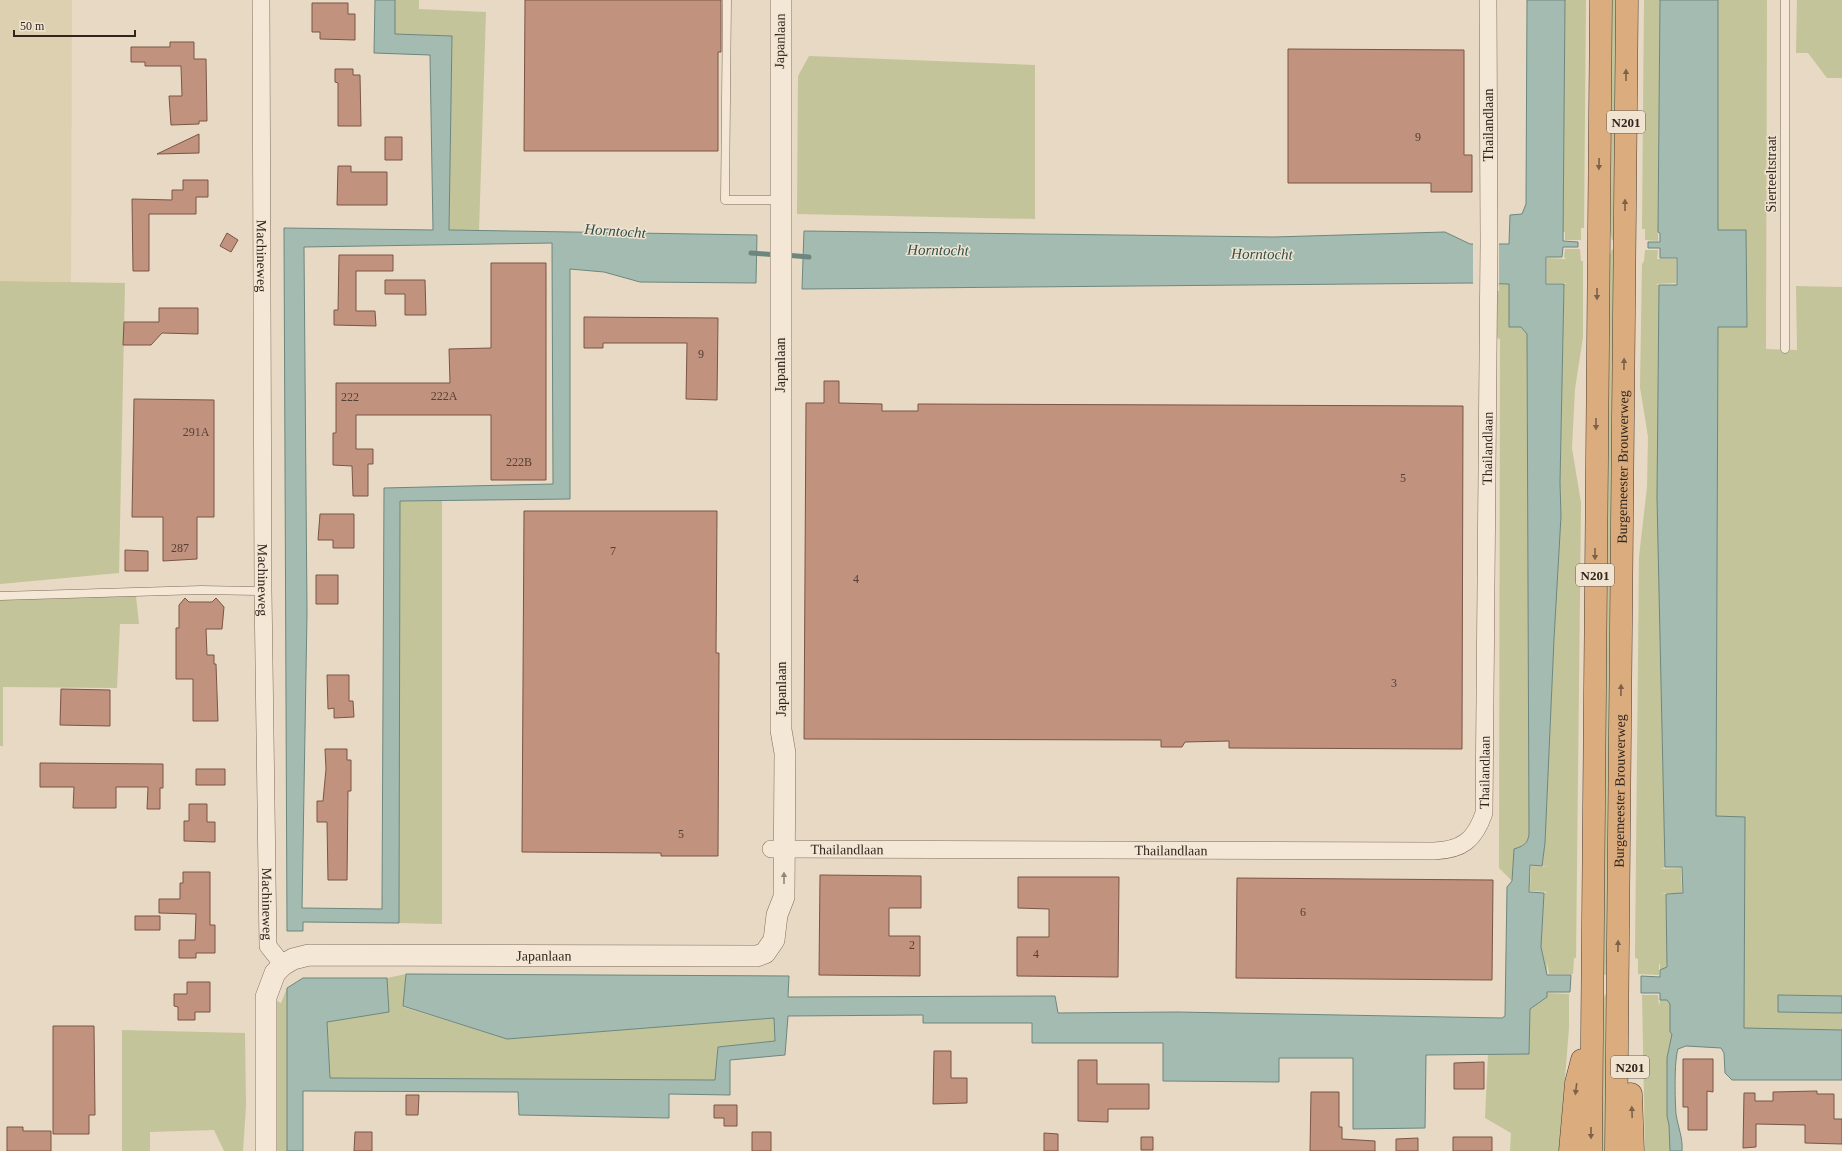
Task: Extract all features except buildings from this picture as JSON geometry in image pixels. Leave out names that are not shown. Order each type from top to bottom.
[{"type":"highway","name":"Burgemeester Brouwerweg","points":[[1591,1151],[1601,0]]},
{"type":"highway","name":"Burgemeester Brouwerweg","points":[[1616,1151],[1627,0]]},
{"type":"highway","name":"N201","points":[[1618,985],[1629,1026],[1633,1151]]},
{"type":"highway","name":"N201","points":[[1570,1151],[1576,1083],[1592,1024]]},
{"type":"street","name":"Machineweg","points":[[262,0],[263,591],[268,946],[283,965]]},
{"type":"street","name":"Japanlaan","points":[[283,965],[293,959],[309,955],[757,956],[770,949],[774,940],[777,916],[784,897],[778,849],[785,753],[781,730],[781,0]]},
{"type":"street","name":"Thailandlaan","points":[[778,849],[1434,851],[1449,850],[1468,842],[1480,824],[1484,813],[1488,284],[1488,0]]},
{"type":"street","points":[[266,1151],[266,997],[275,973],[283,965]]},
{"type":"lane","points":[[727,0],[725,200],[780,200]]},
{"type":"lane","name":"Sierteeltstraat","points":[[1784,349],[1785,0]]},
{"type":"lane","points":[[0,596],[201,590],[263,591]]},
{"type":"shaded area","points":[[0,0],[72,0],[71,282],[0,281]]},
{"type":"green space","points":[[395,0],[419,0],[419,9],[486,12],[479,231],[449,230],[452,36],[395,34]]},
{"type":"green space","points":[[1565,0],[1586,0],[1584,228],[1581,228],[1581,240],[1565,240],[1565,232],[1563,232]]},
{"type":"green space","points":[[1612,0],[1619,0],[1614,240],[1612,240],[1610,232]]},
{"type":"green space","points":[[1644,0],[1660,0],[1658,241],[1645,240],[1645,229],[1642,229]]},
{"type":"green space","points":[[1718,0],[1767,0],[1766,349],[1797,350],[1796,286],[1842,287],[1842,996],[1778,995],[1778,1012],[1842,1013],[1842,1030],[1744,1029],[1745,817],[1716,817],[1718,327],[1747,327],[1746,230],[1718,230]]},
{"type":"green space","points":[[1797,0],[1842,0],[1842,78],[1827,78],[1808,53],[1796,53]]},
{"type":"green space","points":[[809,56],[1035,65],[1035,219],[797,214],[798,76]]},
{"type":"green space","points":[[1565,249],[1580,249],[1581,261],[1583,261],[1583,337],[1575,389],[1572,448],[1581,503],[1576,958],[1574,958],[1573,974],[1549,974],[1547,962],[1547,975],[1541,947],[1544,893],[1549,892],[1530,891],[1531,866],[1550,867],[1542,866],[1545,843],[1561,516],[1560,483],[1564,284],[1567,283],[1547,283],[1547,258],[1566,259],[1564,257]]},
{"type":"green space","points":[[1612,249],[1614,250],[1609,965],[1606,965],[1606,975],[1602,974],[1609,258]]},
{"type":"green space","points":[[1645,250],[1658,250],[1657,259],[1676,259],[1676,283],[1655,284],[1659,285],[1658,530],[1665,867],[1661,869],[1681,868],[1682,893],[1661,893],[1666,894],[1667,959],[1666,969],[1660,970],[1659,964],[1659,975],[1638,974],[1638,959],[1635,958],[1639,557],[1647,487],[1648,437],[1640,387],[1642,264],[1644,261]]},
{"type":"green space","points":[[0,281],[125,283],[119,573],[0,584]]},
{"type":"green space","points":[[1499,283],[1509,284],[1509,327],[1521,327],[1527,334],[1529,834],[1528,840],[1524,844],[1514,849],[1512,881],[1499,868],[1500,339],[1497,338],[1497,291],[1499,291]]},
{"type":"green space","points":[[400,501],[442,501],[442,924],[399,923]]},
{"type":"green space","points":[[136,596],[139,624],[120,624],[117,688],[3,687],[3,746],[0,746],[0,598]]},
{"type":"green space","points":[[406,974],[403,1007],[507,1039],[775,1018],[775,1041],[718,1047],[715,1080],[330,1078],[327,1022],[389,1012],[387,978]]},
{"type":"green space","points":[[287,988],[287,1151],[276,1151],[276,1007],[277,1001],[281,1003]]},
{"type":"green space","points":[[1547,993],[1569,994],[1569,1028],[1559,1151],[1510,1151],[1511,1133],[1485,1118],[1488,1054],[1529,1054],[1530,1009],[1547,997]]},
{"type":"green space","points":[[1605,994],[1608,999],[1607,1151],[1600,1151],[1602,998],[1604,998]]},
{"type":"green space","points":[[1642,995],[1658,995],[1659,1006],[1660,1000],[1667,1000],[1670,1004],[1670,1032],[1672,1034],[1667,1058],[1667,1116],[1669,1125],[1670,1151],[1645,1151]]},
{"type":"green space","points":[[122,1030],[245,1033],[246,1106],[243,1151],[224,1151],[214,1130],[150,1132],[150,1151],[122,1151]]},
{"type":"water","points":[[375,0],[395,0],[395,34],[452,36],[449,230],[757,235],[756,283],[640,282],[604,272],[570,269],[570,499],[400,501],[399,923],[303,922],[303,931],[287,931],[284,228],[433,230],[430,55],[374,53]],"holes":[[[552,243],[553,484],[384,488],[382,909],[302,908],[307,613],[304,247]]]},
{"type":"water","points":[[1527,0],[1565,0],[1563,241],[1578,242],[1578,247],[1563,247],[1562,257],[1546,257],[1546,284],[1564,284],[1560,483],[1561,516],[1545,843],[1542,866],[1530,865],[1529,892],[1544,893],[1541,947],[1547,975],[1571,975],[1570,992],[1547,992],[1547,997],[1530,1009],[1529,1054],[1426,1055],[1425,1128],[1353,1129],[1353,1058],[1279,1058],[1279,1082],[1163,1081],[1163,1043],[1032,1043],[1032,1023],[923,1023],[923,1015],[788,1016],[785,1055],[730,1060],[730,1095],[669,1094],[669,1118],[519,1115],[518,1092],[303,1091],[303,1151],[287,1151],[287,988],[303,978],[387,978],[389,1012],[327,1022],[330,1078],[715,1080],[718,1047],[775,1041],[774,1018],[507,1039],[403,1006],[406,974],[789,976],[788,997],[1055,996],[1058,1013],[1177,1012],[1502,1018],[1505,1016],[1507,887],[1512,881],[1514,849],[1520,847],[1528,840],[1529,834],[1527,334],[1521,327],[1509,327],[1509,284],[1471,283],[802,289],[804,231],[1274,237],[1445,232],[1470,244],[1509,244],[1510,215],[1522,214],[1526,204]]},
{"type":"water","points":[[1660,0],[1718,0],[1718,230],[1746,230],[1747,327],[1718,327],[1716,816],[1745,817],[1744,1028],[1842,1030],[1842,1080],[1732,1080],[1725,1073],[1724,1053],[1721,1048],[1686,1046],[1678,1049],[1675,1071],[1675,1091],[1676,1114],[1682,1142],[1682,1151],[1670,1151],[1669,1125],[1667,1116],[1667,1058],[1672,1034],[1670,1032],[1670,1004],[1667,1000],[1660,1000],[1660,993],[1641,993],[1641,976],[1660,977],[1660,970],[1667,967],[1666,894],[1683,893],[1682,867],[1665,867],[1657,497],[1659,285],[1677,285],[1677,258],[1660,258],[1660,248],[1648,248],[1648,242],[1660,242],[1660,233],[1658,232]]},
{"type":"water","points":[[1778,995],[1842,996],[1842,1013],[1778,1012]]},
{"type":"pier","points":[[1473,243],[1499,243],[1499,284],[1473,284]]},
{"type":"waterway","name":"Horntocht","points":[[751,253],[777,255]]},
{"type":"waterway","name":"Horntocht","points":[[785,255],[809,257]]}]
